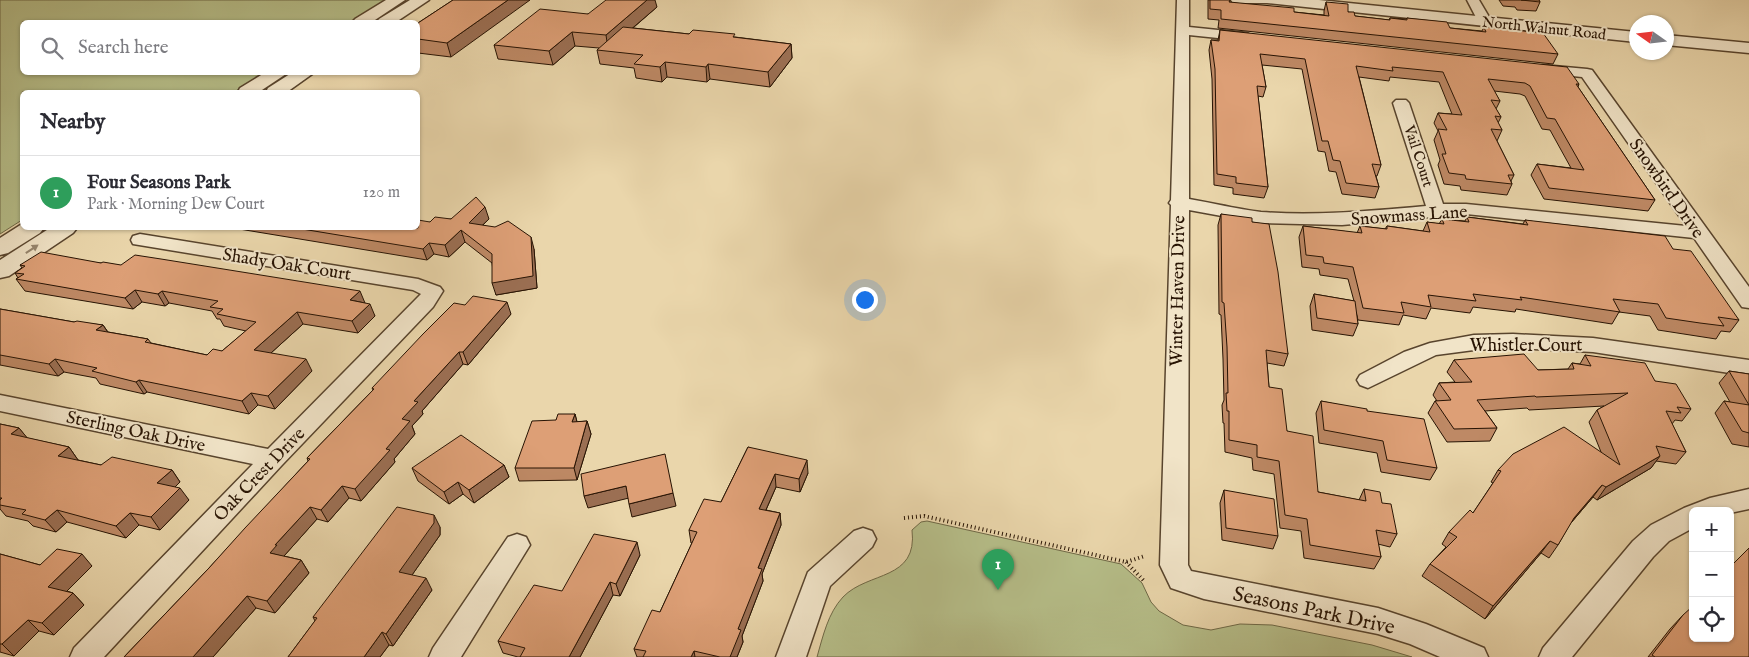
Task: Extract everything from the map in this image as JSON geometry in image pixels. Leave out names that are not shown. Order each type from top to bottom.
[{"type":"street","points":[[364,20],[397,0]]},
{"type":"street","points":[[388,20],[420,0]]},
{"type":"street","name":"Winter Haven Drive","points":[[1181,580],[1174,565],[1178,203],[1183,0]]},
{"type":"street","points":[[1239,0],[1262,0]]},
{"type":"street","name":"North Walnut Road","points":[[1272,0],[1629,36]]},
{"type":"street","points":[[1473,0],[1485,22]]},
{"type":"street","points":[[1182,30],[1261,38]]},
{"type":"street","points":[[1674,41],[1749,48]]},
{"type":"street","name":"Snowbird Drive","points":[[1528,67],[1587,73],[1699,234],[1749,302]]},
{"type":"street","points":[[250,90],[275,75]]},
{"type":"street","points":[[278,90],[301,75]]},
{"type":"street","name":"Vail Court","points":[[1401,103],[1436,210]]},
{"type":"street","name":"Snowmass Lane","points":[[1178,203],[1260,216],[1290,218],[1371,218],[1436,210],[1466,209],[1699,234]]},
{"type":"street","points":[[0,248],[29,230]]},
{"type":"street","points":[[0,271],[62,230]]},
{"type":"street","name":"Shady Oak Court","points":[[140,240],[418,285],[433,291]]},
{"type":"street","name":"Oak Crest Drive","points":[[85,657],[273,459],[426,302],[433,291]]},
{"type":"street","name":"Whistler Court","points":[[1368,380],[1435,348],[1480,343],[1563,342],[1749,368]]},
{"type":"street","name":"Sterling Oak Drive","points":[[0,403],[273,459]]},
{"type":"street","points":[[1714,507],[1749,499]]},
{"type":"street","points":[[1554,657],[1643,549],[1660,533],[1689,517]]},
{"type":"street","points":[[791,657],[818,580],[863,539]]},
{"type":"street","points":[[444,657],[517,545]]},
{"type":"street","name":"Seasons Park Drive","points":[[1181,580],[1204,587],[1378,621],[1416,633],[1473,657]]},
{"type":"path","points":[[904,518],[924,516],[1126,562],[1145,556]]},
{"type":"path","points":[[1126,562],[1144,581]]},
{"type":"green space","points":[[0,0],[386,0],[352,20],[20,20],[20,75],[264,75],[237,90],[20,90],[20,221],[0,234]]},
{"type":"green space","points":[[927,521],[1121,564],[1142,583],[1151,602],[1159,611],[1183,625],[1211,630],[1240,624],[1272,625],[1372,645],[1412,657],[817,657],[827,625],[838,603],[853,589],[899,567],[907,558],[912,546],[912,530],[921,522]]},
{"type":"building","points":[[453,0],[508,0],[447,43],[420,39],[420,22]]},
{"type":"building","points":[[606,0],[647,0],[606,35],[572,32],[549,51],[494,45],[540,9],[588,14]]},
{"type":"building","points":[[1210,0],[1230,0],[1229,2],[1294,8],[1294,12],[1329,16],[1326,2],[1348,4],[1348,12],[1354,12],[1355,16],[1390,20],[1390,18],[1407,20],[1407,18],[1447,22],[1450,28],[1486,32],[1484,27],[1543,33],[1558,54],[1221,19],[1221,10],[1210,9]]},
{"type":"building","points":[[1521,0],[1539,0],[1540,2]]},
{"type":"building","points":[[623,27],[689,34],[693,30],[735,34],[733,37],[791,44],[768,72],[708,64],[706,67],[665,62],[660,67],[634,64],[643,55],[597,50]]},
{"type":"building","points":[[1220,30],[1567,67],[1579,84],[1576,84],[1655,200],[1549,188],[1537,164],[1584,170],[1555,119],[1547,118],[1530,86],[1525,83],[1488,79],[1500,101],[1491,100],[1501,117],[1495,116],[1502,130],[1491,129],[1514,175],[1508,175],[1512,184],[1466,179],[1465,175],[1449,173],[1442,154],[1446,154],[1438,129],[1447,130],[1438,113],[1462,115],[1443,72],[1392,67],[1393,71],[1356,66],[1381,165],[1372,164],[1379,187],[1346,183],[1340,161],[1333,160],[1328,141],[1322,141],[1305,59],[1260,54],[1266,87],[1257,86],[1268,187],[1236,183],[1236,177],[1217,174],[1215,69],[1211,40],[1219,41]]},
{"type":"building","points":[[476,197],[485,207],[469,223],[495,227],[508,221],[531,237],[533,276],[492,283],[492,254],[461,230],[445,245],[429,243],[423,249],[308,230],[420,230],[420,220],[430,222],[435,217],[451,219]]},
{"type":"building","points":[[1221,214],[1252,218],[1252,222],[1269,224],[1278,272],[1288,354],[1266,350],[1269,387],[1282,389],[1287,431],[1313,436],[1318,492],[1366,501],[1364,489],[1380,492],[1382,503],[1391,504],[1397,534],[1376,530],[1381,557],[1310,545],[1307,519],[1285,515],[1279,461],[1257,457],[1257,445],[1229,440],[1229,411],[1227,411],[1226,393],[1228,393],[1227,347],[1224,303],[1222,302]]},
{"type":"building","points":[[1467,217],[1528,225],[1525,220],[1665,236],[1673,249],[1691,251],[1739,320],[1718,317],[1724,326],[1666,318],[1658,304],[1613,299],[1620,312],[1520,297],[1522,300],[1473,294],[1476,301],[1428,295],[1431,307],[1401,302],[1404,313],[1363,308],[1353,267],[1324,263],[1323,257],[1306,255],[1303,226],[1362,233],[1360,226],[1387,229],[1387,226],[1430,232],[1427,222],[1444,224],[1442,219],[1469,222]]},
{"type":"building","points":[[41,252],[121,265],[135,255],[161,259],[360,291],[350,300],[370,304],[352,321],[297,312],[254,350],[306,359],[268,396],[251,393],[242,401],[139,380],[136,382],[92,371],[97,368],[55,359],[49,364],[0,355],[0,309],[103,325],[96,330],[148,339],[145,342],[207,355],[213,349],[222,351],[256,322],[217,314],[223,309],[210,307],[218,301],[162,291],[158,294],[135,290],[125,298],[16,279],[24,274],[15,273],[25,266],[20,265]]},
{"type":"building","points":[[1314,294],[1355,301],[1358,324],[1317,318]]},
{"type":"building","points":[[473,296],[507,302],[463,352],[459,352],[414,401],[418,402],[402,419],[410,421],[386,449],[390,450],[355,489],[342,486],[321,510],[310,507],[275,545],[277,545],[270,553],[301,560],[267,601],[247,596],[193,657],[124,657],[310,459],[307,458],[374,389],[372,388],[423,334],[454,303],[465,305]]},
{"type":"building","points":[[1524,354],[1538,370],[1574,369],[1572,363],[1591,366],[1585,355],[1645,363],[1655,381],[1676,384],[1691,409],[1677,407],[1681,413],[1666,411],[1686,452],[1656,446],[1660,456],[1606,487],[1602,485],[1574,518],[1558,545],[1550,541],[1493,606],[1430,564],[1457,537],[1449,532],[1470,510],[1473,513],[1501,471],[1498,470],[1513,454],[1564,427],[1620,465],[1597,410],[1628,393],[1477,400],[1497,428],[1454,429],[1435,401],[1451,400],[1439,383],[1472,382],[1454,360]]},
{"type":"building","points":[[1729,371],[1749,374],[1749,405]]},
{"type":"building","points":[[1321,401],[1367,409],[1367,411],[1424,419],[1437,468],[1387,460],[1383,441],[1324,430]]},
{"type":"building","points":[[1724,401],[1749,405],[1749,433],[1742,431]]},
{"type":"building","points":[[558,414],[575,414],[572,422],[587,421],[574,468],[515,468],[532,421],[556,420]]},
{"type":"building","points":[[0,424],[19,428],[11,434],[69,447],[58,456],[101,465],[112,457],[172,470],[157,483],[180,488],[151,517],[130,513],[116,526],[57,510],[45,520],[22,514],[26,510],[0,505],[2,498],[0,498]]},
{"type":"building","points":[[461,435],[504,465],[469,490],[458,482],[444,492],[412,468]]},
{"type":"building","points":[[748,447],[807,460],[799,479],[775,474],[759,509],[780,513],[758,568],[762,569],[738,629],[741,630],[730,657],[720,657],[694,651],[691,657],[643,657],[646,651],[634,649],[652,610],[660,612],[697,532],[689,530],[704,499],[721,502]]},
{"type":"building","points":[[665,454],[673,493],[629,504],[626,486],[584,496],[581,474]]},
{"type":"building","points":[[1224,490],[1274,499],[1278,536],[1226,528]]},
{"type":"building","points":[[397,507],[434,515],[434,523],[399,572],[426,578],[386,634],[382,632],[364,657],[288,657],[317,618],[313,617]]},
{"type":"building","points":[[594,534],[637,542],[616,584],[610,582],[569,657],[520,657],[525,648],[498,641],[534,585],[562,591]]},
{"type":"building","points":[[1749,548],[1749,657],[1655,657],[1652,655],[1689,610],[1689,642],[1734,642],[1734,563]]},
{"type":"building","points":[[57,549],[82,554],[48,587],[73,593],[42,623],[28,620],[0,644],[0,554],[40,565]]},
{"type":"place","name":"Four Seasons Park","points":[[998,590]]}]
